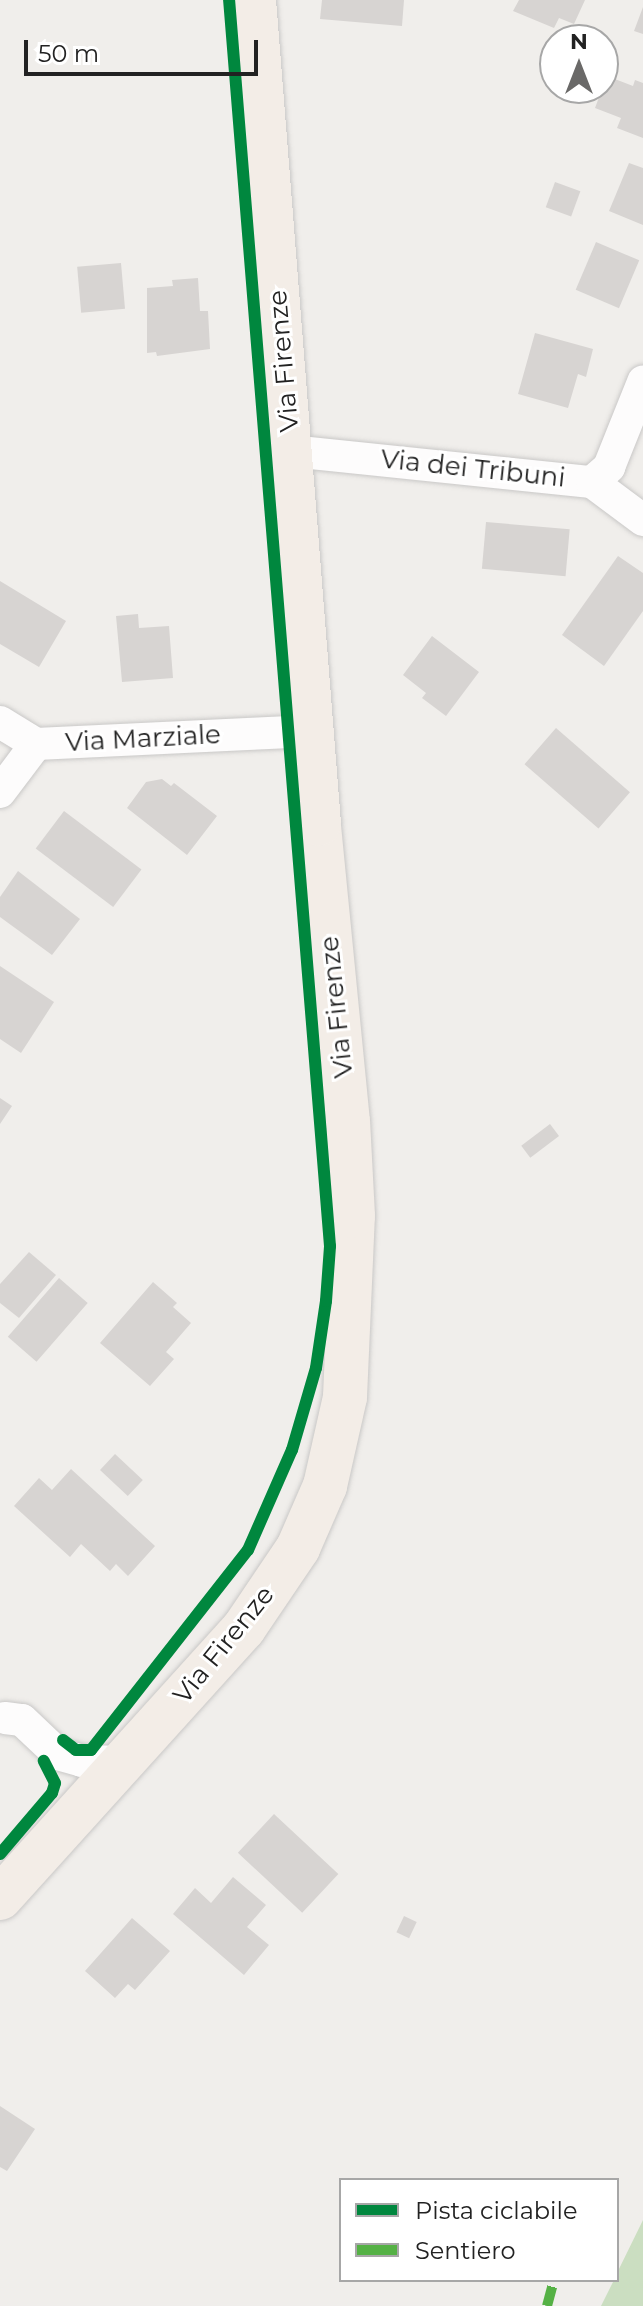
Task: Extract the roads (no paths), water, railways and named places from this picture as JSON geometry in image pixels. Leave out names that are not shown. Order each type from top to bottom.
[{"type":"main road","name":"Via Firenze","points":[[0,1898],[244,1628],[298,1548],[325,1486],[345,1397],[353,1216],[348,1122],[311,731],[254,0]]},
{"type":"street","points":[[592,482],[609,467],[643,382]]},
{"type":"street","name":"Via dei Tribuni","points":[[291,451],[592,482],[643,520]]},
{"type":"street","points":[[0,722],[36,744]]},
{"type":"street","name":"Via Marziale","points":[[0,792],[36,744],[311,731]]},
{"type":"street","points":[[2,1714],[22,1720],[58,1754],[82,1761],[124,1762]]}]
